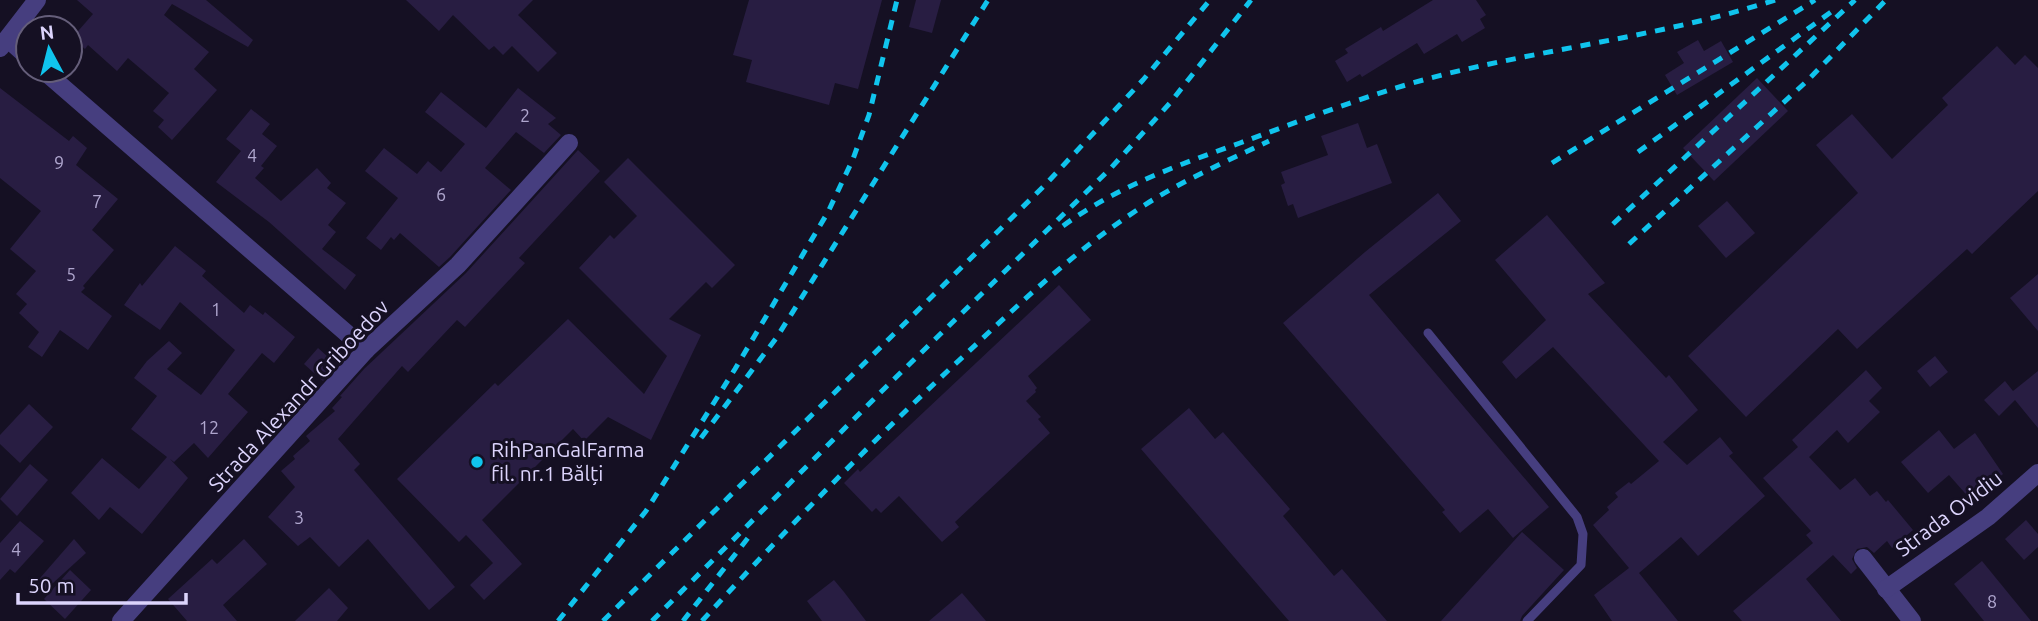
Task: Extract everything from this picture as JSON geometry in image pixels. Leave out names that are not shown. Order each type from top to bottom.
[{"type":"street","points":[[4,44],[37,0]]},
{"type":"street","points":[[59,84],[366,350]]},
{"type":"street","name":"Strada Alexandr Griboedov","points":[[121,621],[366,350],[458,265],[569,143]]},
{"type":"street","name":"Strada Ovidiu","points":[[1886,589],[1988,517],[2038,473]]},
{"type":"street","points":[[1863,558],[1912,621]]},
{"type":"lane","points":[[1427,333],[1577,517],[1583,534],[1581,565],[1527,621]]},
{"type":"building","points":[[77,0],[206,0],[253,40],[248,47],[172,4],[164,15],[209,52],[194,69],[217,90],[172,140],[158,127],[164,120],[153,111],[169,93],[128,58],[117,71],[88,45],[84,48],[84,24],[93,14]]},
{"type":"building","points":[[406,0],[533,0],[518,15],[557,53],[538,72],[512,46],[503,55],[494,46],[489,50],[453,15],[439,31]]},
{"type":"building","points":[[749,0],[882,0],[858,89],[835,83],[829,105],[746,82],[752,60],[733,55]]},
{"type":"building","points":[[916,0],[941,0],[932,33],[909,27]]},
{"type":"building","points":[[1433,0],[1476,0],[1486,15],[1480,19],[1485,28],[1462,42],[1457,34],[1424,54],[1417,43],[1362,77],[1360,74],[1347,82],[1335,61],[1348,53],[1345,49],[1381,27],[1383,31]]},
{"type":"building","points":[[1698,40],[1704,51],[1721,41],[1733,62],[1677,95],[1665,75],[1684,63],[1677,52]]},
{"type":"building","points":[[1997,46],[2015,65],[2025,55],[2038,68],[2038,191],[1972,254],[1967,249],[1857,349],[1838,329],[1746,417],[1688,356],[1858,193],[1816,145],[1852,114],[1892,159],[1948,105],[1942,98]]},
{"type":"building","points":[[1757,78],[1788,111],[1714,181],[1683,148]]},
{"type":"building","points":[[0,88],[69,141],[73,136],[87,148],[76,165],[118,199],[92,230],[114,250],[83,286],[85,288],[81,292],[112,316],[88,350],[60,330],[42,357],[28,347],[39,332],[19,313],[27,304],[16,294],[36,271],[10,249],[41,211],[0,178]]},
{"type":"building","points":[[518,88],[556,118],[548,124],[561,135],[544,153],[516,132],[485,168],[511,190],[450,257],[439,267],[400,233],[394,240],[391,237],[381,250],[366,238],[398,198],[365,171],[384,148],[417,174],[428,161],[441,172],[465,144],[425,112],[441,92],[486,128]]},
{"type":"building","points":[[251,109],[270,124],[262,134],[277,146],[255,178],[281,201],[317,168],[331,183],[327,188],[346,203],[328,225],[336,232],[322,249],[356,275],[345,290],[269,222],[216,182],[241,151],[226,139]]},
{"type":"building","points":[[1358,123],[1367,148],[1377,144],[1392,183],[1298,218],[1293,204],[1288,206],[1281,185],[1285,183],[1281,172],[1328,155],[1321,136]]},
{"type":"building","points":[[578,150],[600,171],[519,258],[525,263],[465,327],[457,320],[408,372],[402,366],[338,439],[360,464],[354,470],[455,587],[429,610],[368,539],[339,567],[310,537],[298,546],[268,517],[295,487],[281,471],[310,441],[306,436],[335,411],[332,408],[342,397],[340,396],[364,369],[466,273]]},
{"type":"building","points":[[628,158],[735,265],[712,288],[706,282],[669,319],[701,335],[651,440],[608,417],[584,441],[573,429],[482,520],[522,564],[484,600],[470,585],[493,563],[466,535],[459,542],[397,479],[495,383],[498,386],[568,319],[644,394],[667,356],[579,268],[610,235],[614,239],[637,216],[604,182]]},
{"type":"building","points":[[1438,193],[1461,221],[1369,295],[1549,507],[1513,538],[1488,509],[1460,533],[1442,512],[1445,510],[1283,323]]},
{"type":"building","points":[[1727,201],[1755,233],[1726,258],[1698,226]]},
{"type":"building","points":[[1547,215],[1605,283],[1588,294],[1666,378],[1669,375],[1698,410],[1663,442],[1687,465],[1720,437],[1733,453],[1729,456],[1765,496],[1698,556],[1681,537],[1639,573],[1678,621],[1612,621],[1594,595],[1629,568],[1593,525],[1618,497],[1615,493],[1629,482],[1631,484],[1659,461],[1553,347],[1516,379],[1502,362],[1546,320],[1495,260]]},
{"type":"building","points":[[175,246],[206,271],[202,276],[244,313],[250,305],[263,315],[265,312],[295,337],[274,363],[262,353],[228,394],[248,412],[208,458],[194,443],[174,462],[170,459],[188,478],[142,534],[110,507],[99,520],[71,493],[102,458],[139,489],[167,457],[131,429],[157,396],[134,378],[147,361],[169,341],[182,353],[167,369],[201,395],[235,350],[180,302],[160,330],[124,305],[140,283],[142,286]]},
{"type":"building","points":[[2038,274],[2038,331],[2010,298]]},
{"type":"building","points":[[1059,285],[1091,320],[1028,376],[1037,388],[1026,401],[1041,417],[1038,419],[1050,433],[955,522],[959,527],[942,542],[899,496],[881,513],[876,508],[872,512],[844,483],[858,469],[860,472]]},
{"type":"building","points":[[318,348],[337,365],[323,381],[304,364]]},
{"type":"building","points":[[1935,356],[1948,372],[1930,387],[1917,371]]},
{"type":"building","points":[[1866,370],[1882,388],[1869,401],[1880,412],[1848,443],[1837,430],[1809,457],[1840,490],[1855,478],[1870,496],[1877,491],[1913,530],[1892,548],[1887,541],[1874,553],[1867,547],[1857,549],[1852,559],[1857,568],[1851,574],[1833,555],[1806,579],[1841,621],[1742,621],[1733,611],[1813,543],[1806,535],[1811,531],[1763,478],[1798,447],[1792,440]]},
{"type":"building","points":[[2038,371],[2038,428],[2015,400],[1999,416],[1984,400],[2005,381],[2013,391]]},
{"type":"building","points":[[29,404],[53,427],[20,463],[0,444],[0,435]]},
{"type":"building","points":[[1189,408],[1215,439],[1223,432],[1290,509],[1283,516],[1334,576],[1342,569],[1387,621],[1289,621],[1141,449]]},
{"type":"building","points":[[1939,430],[1954,449],[1975,433],[2003,474],[1971,500],[1949,475],[1928,493],[1901,462]]},
{"type":"building","points":[[30,464],[48,480],[17,516],[0,499]]},
{"type":"building","points":[[2026,520],[2038,534],[2038,547],[2024,560],[2005,539]]},
{"type":"building","points":[[20,521],[44,541],[15,573],[10,569],[0,580],[0,543]]},
{"type":"building","points":[[1522,532],[1564,570],[1520,621],[1441,621]]},
{"type":"building","points":[[74,539],[86,553],[42,593],[34,585]]},
{"type":"building","points":[[244,539],[267,564],[223,605],[237,621],[187,621],[168,599],[212,559],[217,564]]},
{"type":"building","points":[[1982,561],[2031,621],[1984,621],[1954,584]]},
{"type":"building","points":[[70,570],[91,590],[65,619],[44,599]]},
{"type":"building","points":[[834,580],[866,621],[822,621],[807,601]]},
{"type":"building","points":[[329,588],[348,608],[337,621],[295,621]]},
{"type":"building","points":[[962,593],[986,621],[929,621]]},
{"type":"railway","points":[[558,621],[646,511],[735,369],[828,212],[853,159],[869,115],[897,0]]},
{"type":"railway","points":[[701,438],[777,337],[988,0]]},
{"type":"railway","points":[[603,621],[1045,185],[1143,80],[1210,0]]},
{"type":"railway","points":[[652,621],[886,387],[1111,168],[1170,103],[1251,0]]},
{"type":"railway","points":[[1063,226],[1126,188],[1171,169],[1318,114],[1397,88],[1450,73],[1695,22],[1775,0]]},
{"type":"railway","points":[[1552,163],[1815,0]]},
{"type":"railway","points":[[1613,224],[1855,0]]},
{"type":"railway","points":[[1629,244],[1807,81],[1886,0]]},
{"type":"railway","points":[[1638,152],[1831,12]]},
{"type":"railway","points":[[702,621],[865,451],[1049,278],[1092,242],[1169,190],[1269,141]]},
{"type":"railway","points":[[683,621],[748,538]]},
{"type":"place","name":"RihPanGalFarma fil. nr.1 Bălți","points":[[477,462]]}]
